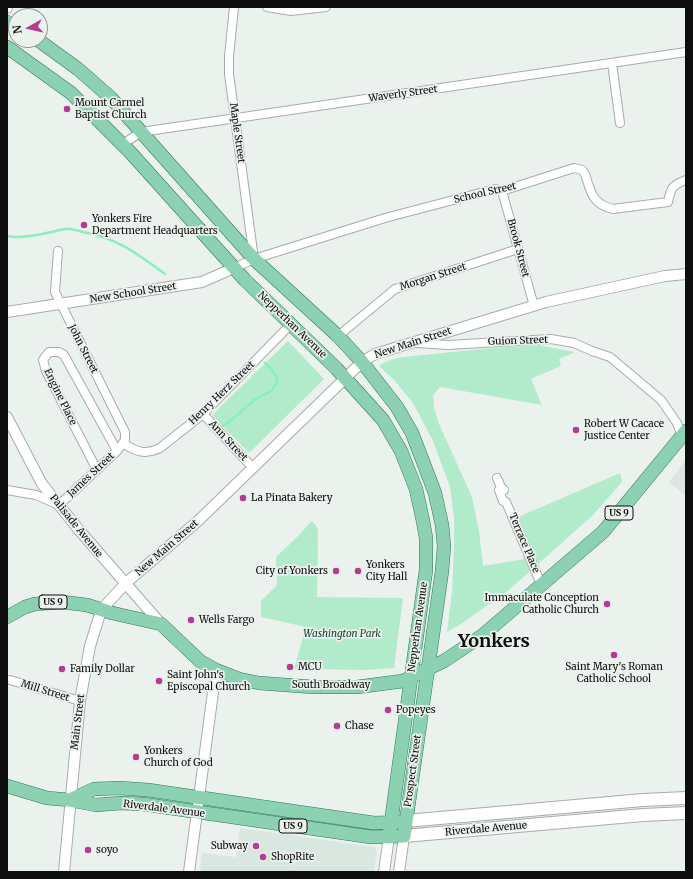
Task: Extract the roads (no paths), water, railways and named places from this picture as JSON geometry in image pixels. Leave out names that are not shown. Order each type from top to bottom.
[{"type":"main road","name":"Nepperhan Avenue","points":[[7,47],[72,93],[123,144],[234,268],[345,378],[383,420],[401,451],[416,489],[424,521],[426,538],[426,570],[411,678]]},
{"type":"main road","name":"Nepperhan Avenue","points":[[48,47],[78,69],[111,98],[254,259],[338,336],[362,362],[397,407],[412,433],[435,493],[440,513],[444,546],[442,572],[428,670]]},
{"type":"main road","name":"South Broadway","points":[[161,624],[200,661],[216,670],[259,683],[314,687],[357,687],[398,682],[411,678],[444,661],[483,634],[603,532],[684,433]]},
{"type":"main road","name":"US 9","points":[[7,617],[34,604],[62,602],[87,605],[112,613],[161,624]]},
{"type":"main road","name":"Prospect Street","points":[[404,836],[428,670]]},
{"type":"main road","name":"Prospect Street","points":[[389,837],[411,678]]},
{"type":"main road","name":"US 9","points":[[7,786],[47,798],[70,800]]},
{"type":"main road","name":"Riverdale Avenue","points":[[70,800],[94,789],[120,788],[148,790],[374,823],[391,823],[643,800],[686,798]]},
{"type":"main road","name":"Riverdale Avenue","points":[[70,800],[96,806],[121,803],[143,804],[371,837],[497,829],[643,815],[686,814]]},
{"type":"street","name":"Maple Street","points":[[234,7],[229,56],[229,74],[254,259]]},
{"type":"street","points":[[267,7],[291,12],[326,7]]},
{"type":"street","name":"Waverly Street","points":[[123,144],[141,132],[686,52]]},
{"type":"street","points":[[612,63],[620,123]]},
{"type":"street","name":"School Street","points":[[254,259],[385,218],[495,190],[502,191],[574,168],[582,170],[585,174],[595,200],[604,207],[613,209],[668,202],[671,189],[679,182],[686,180]]},
{"type":"street","name":"Brook Street","points":[[502,191],[534,306]]},
{"type":"street","name":"Morgan Street","points":[[338,336],[395,290],[518,249]]},
{"type":"street","name":"John Street","points":[[58,251],[55,292],[125,432],[124,444]]},
{"type":"street","name":"New School Street","points":[[7,312],[202,282],[254,259]]},
{"type":"street","name":"New Main Street","points":[[126,583],[198,521],[345,378],[362,362],[375,354],[534,306],[665,276],[686,274]]},
{"type":"street","name":"Henry Herz Street","points":[[124,444],[134,450],[152,452],[160,448],[203,414],[291,324]]},
{"type":"street","name":"Guion Street","points":[[412,342],[448,345],[551,339],[574,343],[592,352],[610,357],[661,400],[684,433]]},
{"type":"street","name":"Engine Place","points":[[97,470],[46,371],[43,360],[44,356],[48,352],[58,352],[64,356],[117,451]]},
{"type":"street","name":"Ann Street","points":[[203,414],[252,467]]},
{"type":"street","name":"Palisade Avenue","points":[[7,417],[42,484],[104,560],[161,624]]},
{"type":"street","name":"James Street","points":[[59,505],[124,444]]},
{"type":"street","name":"Terrace Place","points":[[497,478],[501,487],[499,490],[504,501],[506,502],[541,584]]},
{"type":"street","points":[[7,490],[36,495],[59,505]]},
{"type":"street","name":"Main Street","points":[[64,872],[80,701],[90,646],[102,609],[126,583]]},
{"type":"street","points":[[188,872],[216,670]]},
{"type":"street","name":"Mill Street","points":[[10,680],[80,701]]},
{"type":"street","name":"Prospect Street","points":[[399,872],[404,836]]},
{"type":"street","name":"Prospect Street","points":[[384,872],[389,837]]},
{"type":"waterway","points":[[7,236],[20,237],[44,234],[65,229],[96,235],[117,243],[136,253],[165,274]]},
{"type":"waterway","points":[[223,426],[254,400],[274,388],[277,378],[273,371],[265,363]]},
{"type":"place","name":"Mount Carmel Baptist Church","points":[[67,109]]},
{"type":"place","name":"Yonkers Fire Department Headquarters","points":[[84,225]]},
{"type":"place","name":"Robert W Cacace Justice Center","points":[[576,430]]},
{"type":"place","name":"La Pinata Bakery","points":[[243,498]]},
{"type":"place","name":"City of Yonkers","points":[[336,571]]},
{"type":"place","name":"Yonkers City Hall","points":[[358,571]]},
{"type":"place","name":"Immaculate Conception Catholic Church","points":[[607,604]]},
{"type":"place","name":"Wells Fargo","points":[[191,620]]},
{"type":"place","name":"Saint Mary's Roman Catholic School","points":[[614,655]]},
{"type":"place","name":"MCU","points":[[290,667]]},
{"type":"place","name":"Family Dollar","points":[[62,669]]},
{"type":"place","name":"Saint John's Episcopal Church","points":[[159,681]]},
{"type":"place","name":"Popeyes","points":[[388,710]]},
{"type":"place","name":"Chase","points":[[337,726]]},
{"type":"place","name":"Yonkers Church of God","points":[[136,757]]},
{"type":"place","name":"Subway","points":[[256,846]]},
{"type":"place","name":"soyo","points":[[88,850]]},
{"type":"place","name":"ShopRite","points":[[263,857]]},
{"type":"district","name":"Yonkers","points":[[494,642]]},
{"type":"park label","name":"Washington Park","points":[[342,634]]}]
